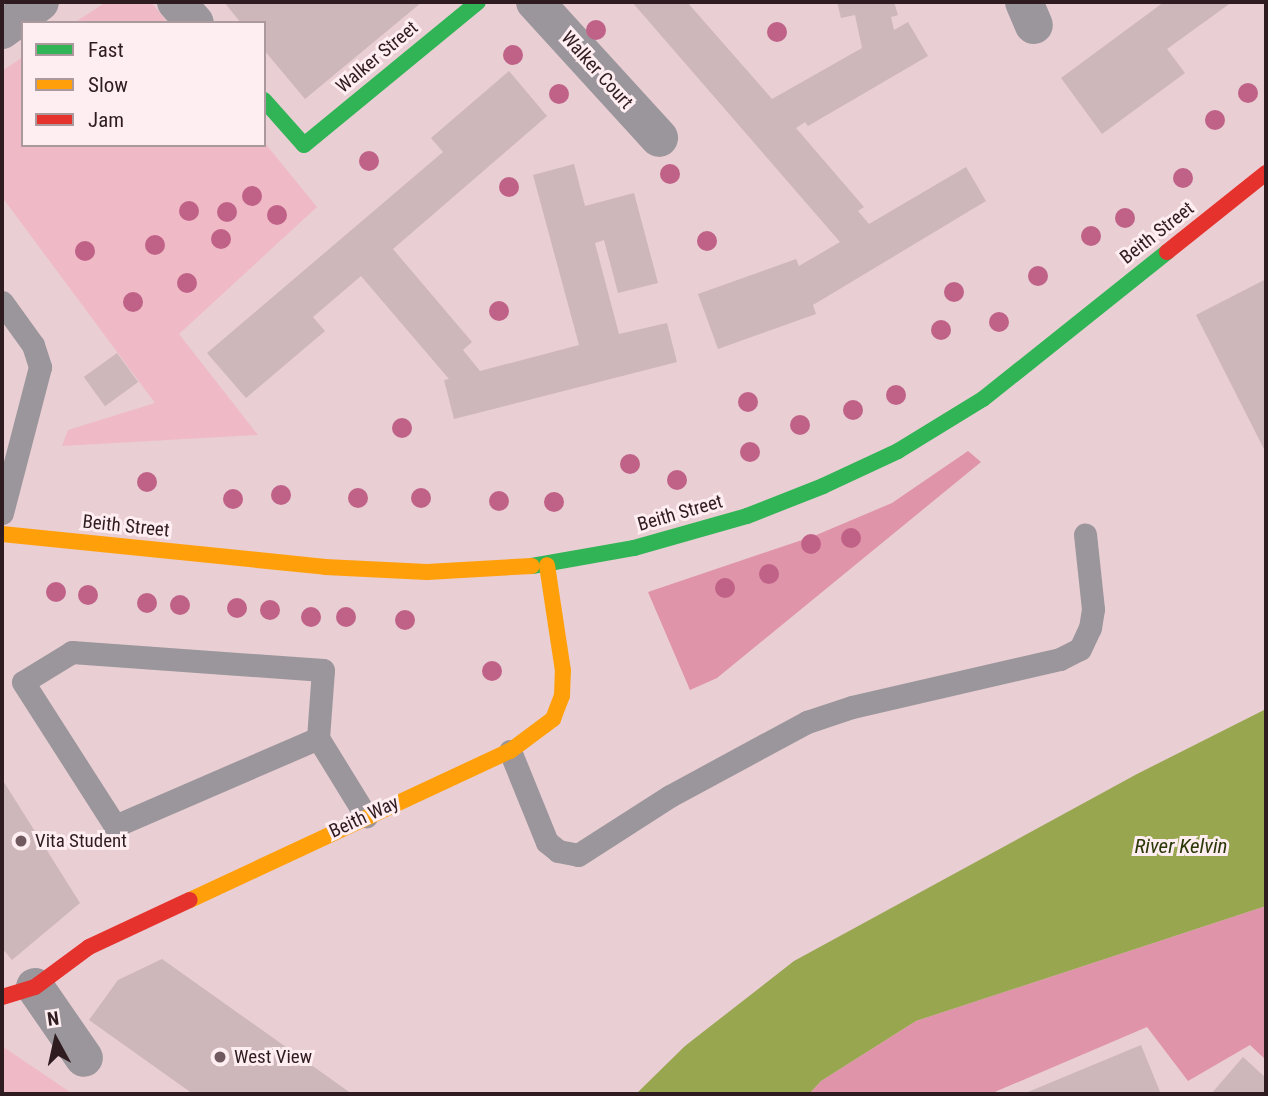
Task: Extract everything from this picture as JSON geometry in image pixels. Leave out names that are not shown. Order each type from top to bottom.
[{"type":"main road","name":"Walker Street","points":[[266,102],[304,145],[478,2]]},
{"type":"main road","name":"Beith Street","points":[[2,534],[325,567],[428,572],[547,565],[634,548],[747,516],[823,486],[898,451],[983,399],[1266,173]]},
{"type":"main road","name":"Beith Way","points":[[18,992],[89,947],[510,751],[553,719],[562,696],[564,671],[547,565]]},
{"type":"street","points":[[2,30],[40,2]]},
{"type":"street","points":[[176,2],[193,21]]},
{"type":"street","name":"Walker Court","points":[[536,2],[659,138]]},
{"type":"street","name":"Beith Way","points":[[18,992],[83,1058]]},
{"type":"lane","points":[[2,302],[33,345],[40,367],[2,513]]},
{"type":"lane","points":[[510,751],[547,842],[558,851],[578,855],[670,796],[807,722],[852,707],[1060,659],[1080,649],[1090,628],[1093,609],[1085,534]]},
{"type":"lane","points":[[318,738],[115,826],[23,682],[72,652],[323,670],[318,738],[366,816]]},
{"type":"shaded area","points":[[106,2],[151,2],[166,21],[77,21]]},
{"type":"shaded area","points":[[21,58],[21,147],[266,147],[266,144],[317,207],[179,334],[258,435],[62,446],[68,430],[155,403],[2,197],[2,71]]},
{"type":"shaded area","points":[[968,451],[981,462],[717,678],[690,690],[648,592],[814,536],[892,503]]},
{"type":"shaded area","points":[[1266,906],[1266,1060],[1250,1045],[1188,1081],[1147,1027],[990,1094],[809,1094],[821,1081],[916,1021]]},
{"type":"shaded area","points":[[2,1046],[73,1094],[2,1094]]},
{"type":"water","name":"River Kelvin","points":[[1266,709],[1266,906],[916,1021],[821,1081],[809,1094],[636,1094],[685,1046],[794,961],[1137,774]]},
{"type":"building","points":[[224,2],[422,2],[305,99],[266,52],[266,21],[239,21]]},
{"type":"building","points":[[632,2],[687,2],[772,99],[862,48],[855,15],[841,18],[837,2],[894,2],[898,15],[891,17],[894,30],[908,22],[928,56],[808,126],[805,122],[796,128],[864,207],[858,211],[869,224],[966,167],[986,201],[813,305],[816,314],[718,349],[698,294],[796,259],[799,266],[840,242]]},
{"type":"building","points":[[1164,2],[1232,2],[1167,49],[1185,73],[1102,134],[1061,78]]},
{"type":"building","points":[[509,71],[547,116],[393,249],[472,342],[463,350],[480,371],[579,345],[533,175],[574,164],[585,206],[634,193],[658,283],[618,293],[604,240],[595,243],[619,334],[667,323],[677,362],[454,419],[444,380],[449,379],[361,276],[313,317],[325,331],[246,398],[207,353],[443,152],[431,138]]},
{"type":"building","points":[[1266,279],[1266,453],[1196,315]]},
{"type":"building","points":[[117,353],[138,382],[105,406],[84,377]]},
{"type":"building","name":"Vita Student","points":[[2,779],[80,903],[12,960],[2,948]]},
{"type":"building","name":"West View","points":[[162,959],[352,1094],[193,1094],[89,1020],[118,980]]},
{"type":"building","points":[[1141,1045],[1161,1094],[1023,1094]]},
{"type":"building","points":[[1243,1057],[1266,1078],[1266,1094],[1211,1094]]},
{"type":"traffic: fast","points":[[266,102],[304,145],[478,2]]},
{"type":"traffic: fast","points":[[532,566],[634,548],[747,516],[823,486],[898,451],[983,399],[1167,252]]},
{"type":"traffic: slow","points":[[2,534],[325,567],[427,572],[532,566]]},
{"type":"traffic: slow","points":[[190,900],[510,751],[553,719],[562,696],[563,671],[547,565]]},
{"type":"traffic: jam","points":[[1167,252],[1266,173]]},
{"type":"traffic: jam","points":[[2,997],[35,987],[89,947],[190,900]]},
{"type":"place","name":"Vita Student","points":[[21,841]]},
{"type":"place","name":"West View","points":[[220,1057]]}]
